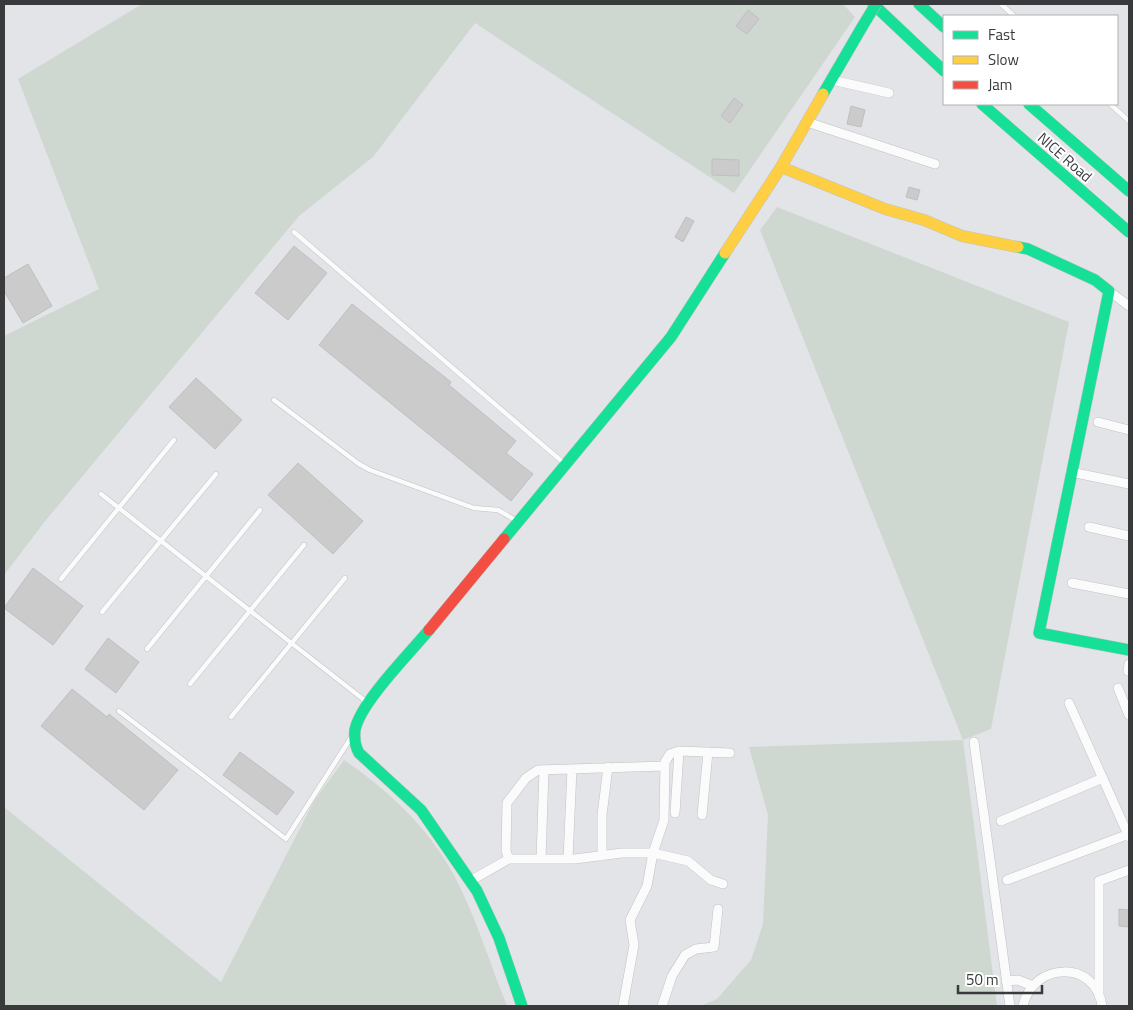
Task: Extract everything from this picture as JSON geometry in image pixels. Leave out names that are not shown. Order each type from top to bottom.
[{"type":"main road","points":[[522,1006],[499,938],[470,881],[414,803],[359,752],[355,746],[355,731],[360,717],[672,337],[781,167],[874,4],[943,70]]},
{"type":"main road","points":[[919,4],[943,27]]},
{"type":"main road","name":"NICE Road","points":[[983,105],[1129,232]]},
{"type":"main road","name":"NICE Road","points":[[1029,105],[1129,191]]},
{"type":"main road","points":[[781,167],[809,176],[885,209],[924,220],[962,236],[1028,248],[1095,280],[1109,291],[1039,633],[1129,650]]},
{"type":"street","points":[[832,80],[889,93]]},
{"type":"street","points":[[808,122],[935,164]]},
{"type":"street","points":[[1109,291],[1129,306]]},
{"type":"street","points":[[1098,422],[1129,430]]},
{"type":"street","points":[[1071,472],[1129,484]]},
{"type":"street","points":[[1089,527],[1129,536]]},
{"type":"street","points":[[1072,583],[1129,594]]},
{"type":"street","points":[[1118,688],[1129,715]]},
{"type":"street","points":[[1007,880],[1129,835],[1069,703]]},
{"type":"street","points":[[974,742],[1010,1006]]},
{"type":"street","points":[[675,813],[679,751]]},
{"type":"street","points":[[623,1006],[634,945],[630,920],[647,886],[653,853],[664,820],[665,766],[670,754],[679,751],[730,752]]},
{"type":"street","points":[[702,815],[708,752]]},
{"type":"street","points":[[509,859],[506,851],[507,803],[531,773],[544,770],[665,766]]},
{"type":"street","points":[[602,856],[602,816],[608,768]]},
{"type":"street","points":[[568,859],[572,769]]},
{"type":"street","points":[[541,859],[544,770]]},
{"type":"street","points":[[1001,821],[1103,778]]},
{"type":"street","points":[[470,881],[509,859],[568,859],[653,853],[688,861],[711,880],[724,884]]},
{"type":"street","points":[[1102,1006],[1099,996],[1099,881],[1129,870]]},
{"type":"street","points":[[662,1006],[672,976],[685,955],[696,949],[714,948],[718,909]]},
{"type":"street","points":[[1024,1006],[1026,997],[1033,986],[1049,974],[1074,973],[1089,981],[1099,996]]},
{"type":"street","points":[[1006,981],[1018,980],[1033,986]]},
{"type":"lane","points":[[1001,4],[1013,15]]},
{"type":"lane","points":[[1111,105],[1129,121]]},
{"type":"lane","points":[[294,232],[566,464]]},
{"type":"lane","points":[[274,400],[370,470],[474,508],[498,510],[519,522]]},
{"type":"lane","points":[[61,579],[174,440]]},
{"type":"lane","points":[[102,612],[216,474]]},
{"type":"lane","points":[[101,494],[369,704]]},
{"type":"lane","points":[[147,649],[260,510]]},
{"type":"lane","points":[[190,684],[304,545]]},
{"type":"lane","points":[[231,717],[345,578]]},
{"type":"lane","points":[[119,711],[286,839],[355,731]]},
{"type":"shaded area","points":[[142,4],[843,4],[855,17],[734,193],[475,23],[373,157],[299,216],[46,520],[4,575],[4,336],[99,289],[18,79]]},
{"type":"shaded area","points":[[777,207],[1069,322],[991,729],[963,740],[760,230]]},
{"type":"shaded area","points":[[963,740],[997,1006],[700,1006],[717,999],[751,960],[763,924],[768,815],[749,747]]},
{"type":"shaded area","points":[[344,760],[378,786],[410,815],[449,866],[466,900],[507,1006],[4,1006],[4,807],[221,982],[314,801]]},
{"type":"building","points":[[748,10],[759,19],[747,34],[736,26]]},
{"type":"building","points":[[734,98],[743,105],[730,123],[721,116]]},
{"type":"building","points":[[851,106],[865,110],[861,127],[847,124]]},
{"type":"building","points":[[712,159],[739,160],[739,176],[712,175]]},
{"type":"building","points":[[909,187],[920,190],[917,200],[906,197]]},
{"type":"building","points":[[686,217],[694,221],[683,242],[675,237]]},
{"type":"building","points":[[294,246],[327,273],[288,320],[255,293]]},
{"type":"building","points":[[28,264],[52,306],[23,323],[4,291],[4,278]]},
{"type":"building","points":[[352,304],[451,382],[449,385],[516,441],[506,453],[533,474],[511,501],[319,345]]},
{"type":"building","points":[[196,378],[242,420],[215,449],[169,407]]},
{"type":"building","points":[[298,463],[363,521],[333,554],[268,495]]},
{"type":"building","points":[[33,568],[83,606],[53,645],[4,608]]},
{"type":"building","points":[[108,638],[139,662],[116,693],[85,669]]},
{"type":"building","points":[[72,689],[107,717],[109,714],[178,770],[144,810],[41,726]]},
{"type":"building","points":[[240,752],[294,792],[277,815],[223,775]]},
{"type":"building","points":[[1119,909],[1129,910],[1129,927],[1119,926]]},
{"type":"traffic: fast","points":[[873,4],[943,70]]},
{"type":"traffic: fast","points":[[862,27],[876,4]]},
{"type":"traffic: fast","points":[[919,4],[943,26]]},
{"type":"traffic: fast","points":[[823,94],[862,27]]},
{"type":"traffic: fast","points":[[983,105],[1129,232]]},
{"type":"traffic: fast","points":[[1030,105],[1129,191]]},
{"type":"traffic: fast","points":[[1018,247],[1028,249],[1095,280],[1109,291],[1039,633],[1129,650]]},
{"type":"traffic: fast","points":[[504,539],[671,337],[725,253]]},
{"type":"traffic: fast","points":[[429,630],[387,678],[366,706],[355,730],[356,745],[359,753],[421,810],[477,891],[499,938],[522,1006]]},
{"type":"traffic: slow","points":[[725,253],[781,167],[823,94]]},
{"type":"traffic: slow","points":[[781,167],[885,209],[924,220],[962,236],[1018,247]]},
{"type":"traffic: jam","points":[[429,630],[504,539]]}]
